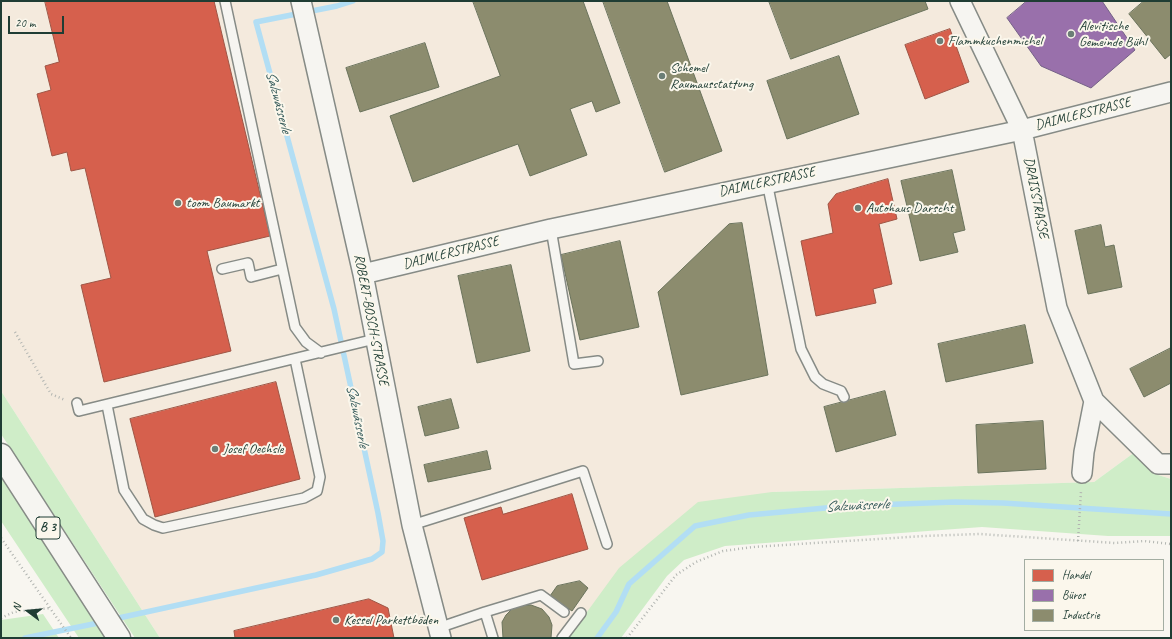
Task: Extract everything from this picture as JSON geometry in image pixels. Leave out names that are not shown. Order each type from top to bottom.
[{"type":"main road","name":"B 3","points":[[1,455],[119,638]]},
{"type":"street","name":"ROBERT-BOSCH-STRASSE","points":[[301,1],[363,274],[412,525],[439,633]]},
{"type":"street","name":"DRAISSTRASSE","points":[[960,1],[1022,130],[1057,308],[1094,401],[1158,464],[1171,464]]},
{"type":"street","name":"DAIMLERSTRASSE","points":[[363,274],[551,229],[767,182],[1022,130],[1171,92]]},
{"type":"street","points":[[1082,473],[1084,452],[1094,401]]},
{"type":"lane","points":[[225,1],[295,327],[306,342],[321,353]]},
{"type":"lane","points":[[767,182],[801,349],[815,377],[823,384],[841,391],[844,397]]},
{"type":"lane","points":[[551,229],[574,364],[598,361]]},
{"type":"lane","points":[[222,269],[248,263],[251,277],[282,269]]},
{"type":"lane","points":[[77,403],[79,411],[107,405],[375,339]]},
{"type":"lane","points":[[107,405],[124,490],[143,519],[154,525],[163,528],[304,498],[317,491],[320,477],[296,359]]},
{"type":"lane","points":[[412,525],[583,471],[607,544]]},
{"type":"lane","points":[[439,633],[485,612],[541,594],[564,612]]},
{"type":"lane","points":[[485,612],[494,638]]},
{"type":"lane","points":[[562,638],[581,614]]},
{"type":"path","points":[[15,332],[51,394],[60,399],[77,403]]},
{"type":"path","points":[[1078,541],[1082,473]]},
{"type":"path","points":[[626,638],[676,575],[696,562],[723,551],[754,547],[973,534],[1115,543],[1144,541],[1171,544]]},
{"type":"path","points":[[1,538],[71,638]]},
{"type":"path","points":[[1,618],[14,612],[50,608]]},
{"type":"shaded area","points":[[1,1],[1171,1],[1171,479],[1155,474],[1135,452],[1094,482],[772,492],[568,638],[160,638],[1,391]]},
{"type":"green space","points":[[1,391],[160,638],[135,638],[1,434]]},
{"type":"green space","points":[[1135,452],[1155,474],[1171,479],[1171,536],[1108,536],[982,527],[725,546],[684,560],[667,576],[621,638],[568,638],[619,568],[698,502],[772,492],[1094,482]]},
{"type":"green space","points":[[1,475],[106,638],[79,638],[1,521]]},
{"type":"green space","points":[[43,614],[59,638],[1,638],[1,620]]},
{"type":"building: Handel","name":"toom Baumarkt","points":[[45,1],[214,1],[270,236],[207,251],[231,351],[104,382],[81,285],[111,278],[85,168],[71,171],[67,152],[52,156],[37,94],[51,90],[45,66],[59,62]]},
{"type":"building: Handel","points":[[950,29],[969,82],[925,99],[905,45]]},
{"type":"building: Handel","points":[[888,179],[897,219],[879,224],[892,284],[873,289],[876,303],[816,316],[801,241],[833,233],[828,204],[836,194]]},
{"type":"building: Handel","name":"Josef Oechsle","points":[[276,382],[300,479],[155,517],[130,419]]},
{"type":"building: Handel","points":[[572,494],[588,549],[482,580],[464,518],[501,507],[503,514]]},
{"type":"building: Handel","name":"Kessel Parkettböden","points":[[369,599],[388,608],[394,638],[235,638],[234,631]]},
{"type":"building: Büros","name":"Alevitische Gemeinde Bühl","points":[[1027,1],[1102,1],[1135,50],[1091,88],[1041,66],[1007,18]]},
{"type":"building: Industrie","points":[[473,1],[583,1],[620,103],[596,112],[592,101],[570,109],[587,155],[530,176],[518,144],[413,182],[390,116],[500,76]]},
{"type":"building: Industrie","name":"Schemel Raumausstattung","points":[[603,1],[667,1],[722,151],[665,172]]},
{"type":"building: Industrie","points":[[769,1],[925,1],[928,9],[791,59]]},
{"type":"building: Industrie","points":[[1144,1],[1171,1],[1171,54],[1165,59],[1129,14]]},
{"type":"building: Industrie","points":[[425,43],[439,87],[360,112],[346,68]]},
{"type":"building: Industrie","points":[[839,56],[859,114],[787,139],[767,81]]},
{"type":"building: Industrie","points":[[952,170],[965,230],[953,233],[958,252],[920,261],[901,181]]},
{"type":"building: Industrie","points":[[742,223],[768,375],[681,395],[658,292],[729,224]]},
{"type":"building: Industrie","points":[[1101,225],[1105,247],[1114,245],[1122,287],[1088,294],[1075,231]]},
{"type":"building: Industrie","points":[[620,241],[639,327],[580,340],[561,255]]},
{"type":"building: Industrie","points":[[511,265],[530,351],[477,363],[458,276]]},
{"type":"building: Industrie","points":[[1025,325],[1033,363],[946,382],[938,344]]},
{"type":"building: Industrie","points":[[1171,348],[1171,383],[1144,397],[1130,369]]},
{"type":"building: Industrie","points":[[885,391],[896,435],[836,452],[824,407]]},
{"type":"building: Industrie","points":[[451,399],[459,428],[425,436],[418,407]]},
{"type":"building: Industrie","points":[[1043,421],[1046,469],[978,473],[976,425]]},
{"type":"building: Industrie","points":[[487,451],[491,469],[428,482],[424,465]]},
{"type":"building: Industrie","points":[[580,581],[588,588],[572,611],[550,596],[557,586]]},
{"type":"building: Industrie","points":[[522,605],[531,605],[542,609],[549,617],[552,625],[551,638],[503,638],[502,622],[506,615],[513,608]]},
{"type":"waterway","name":"Salzwässerle","points":[[114,619],[316,575],[372,559],[382,552],[383,541],[378,513],[334,309],[256,22],[337,6],[353,1]]},
{"type":"waterway","name":"Salzwässerle","points":[[597,638],[616,612],[629,584],[695,526],[749,515],[847,506],[955,502],[1003,503],[1171,514]]},
{"type":"waterway","name":"Salzwässerle","points":[[25,638],[103,622]]},
{"type":"place","name":"Alevitische Gemeinde Bühl","points":[[1071,34]]},
{"type":"place","name":"Flammkuchenmichel","points":[[940,41]]},
{"type":"place","name":"Schemel Raumausstattung","points":[[662,76]]},
{"type":"place","name":"toom Baumarkt","points":[[178,203]]},
{"type":"place","name":"Autohaus Darscht","points":[[858,208]]},
{"type":"place","name":"Josef Oechsle","points":[[215,449]]},
{"type":"place","name":"Kessel Parkettböden","points":[[336,620]]}]
